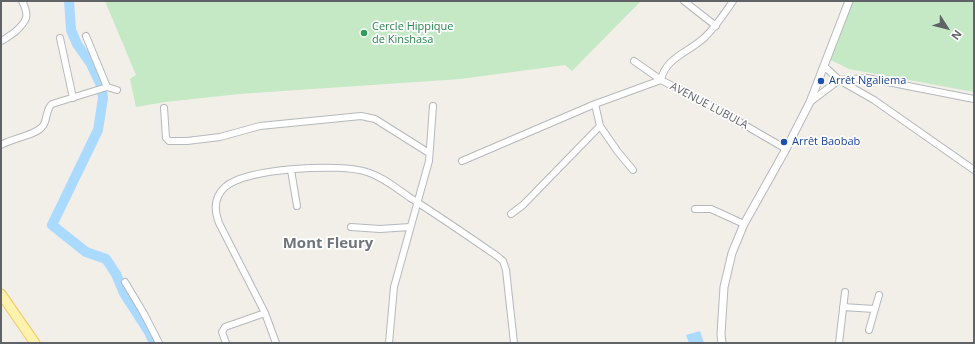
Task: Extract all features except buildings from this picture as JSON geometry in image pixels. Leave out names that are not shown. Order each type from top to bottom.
[{"type":"main road","points":[[1,294],[35,343]]},
{"type":"street","points":[[1,41],[6,39],[26,20],[26,9],[22,1]]},
{"type":"street","points":[[684,1],[716,26]]},
{"type":"street","points":[[462,161],[595,104],[661,80],[662,73],[668,64],[703,39],[716,26],[733,1]]},
{"type":"street","points":[[722,343],[721,334],[724,287],[732,253],[744,224],[786,149],[810,102],[848,1]]},
{"type":"street","points":[[86,36],[105,88]]},
{"type":"street","points":[[60,38],[73,98]]},
{"type":"street","name":"AVENUE LUBULA","points":[[634,61],[661,80],[719,110],[786,149]]},
{"type":"street","points":[[824,66],[839,80],[874,100],[974,170]]},
{"type":"street","points":[[810,102],[839,80],[867,78],[974,99]]},
{"type":"street","points":[[1,145],[38,131],[43,126],[50,106],[105,88],[117,90]]},
{"type":"street","points":[[595,104],[600,126],[618,152],[634,170]]},
{"type":"street","points":[[390,343],[390,324],[394,287],[416,201],[429,161],[433,106]]},
{"type":"street","points":[[164,108],[166,138],[169,141],[220,137],[260,126],[361,116],[375,119],[429,153]]},
{"type":"street","points":[[511,214],[523,205],[600,126]]},
{"type":"street","points":[[276,343],[265,312],[219,223],[215,212],[215,206],[224,188],[230,183],[239,179],[273,171],[326,167],[355,169],[379,177],[497,256],[503,262],[508,279],[514,343]]},
{"type":"street","points":[[291,170],[297,206]]},
{"type":"street","points":[[695,209],[711,209],[744,224]]},
{"type":"street","points":[[351,227],[380,229],[410,227]]},
{"type":"street","points":[[125,282],[143,312],[158,343]]},
{"type":"street","points":[[839,343],[845,292]]},
{"type":"street","points":[[869,330],[878,295]]},
{"type":"street","points":[[843,307],[874,309]]},
{"type":"street","points":[[226,343],[222,332],[225,327],[265,312]]},
{"type":"green space","name":"Cercle Hippique de Kinshasa","points":[[105,1],[641,1],[572,71],[565,65],[460,79],[239,94],[165,102],[136,107],[130,79],[136,75]]},
{"type":"green space","points":[[852,1],[974,1],[974,92],[849,69],[831,60],[836,41]]},
{"type":"water","points":[[700,331],[704,343],[689,343],[686,335]]},
{"type":"waterway","points":[[69,1],[71,30],[77,44],[91,64],[101,85],[103,98],[98,130],[52,225],[86,252],[106,259],[116,274],[124,293],[149,332],[154,343]]},
{"type":"place","name":"Cercle Hippique de Kinshasa","points":[[364,33]]},
{"type":"place","name":"Arrêt Ngaliema","points":[[821,81]]},
{"type":"place","name":"Arrêt Baobab","points":[[784,142]]},
{"type":"district","name":"Mont Fleury","points":[[328,244]]}]
